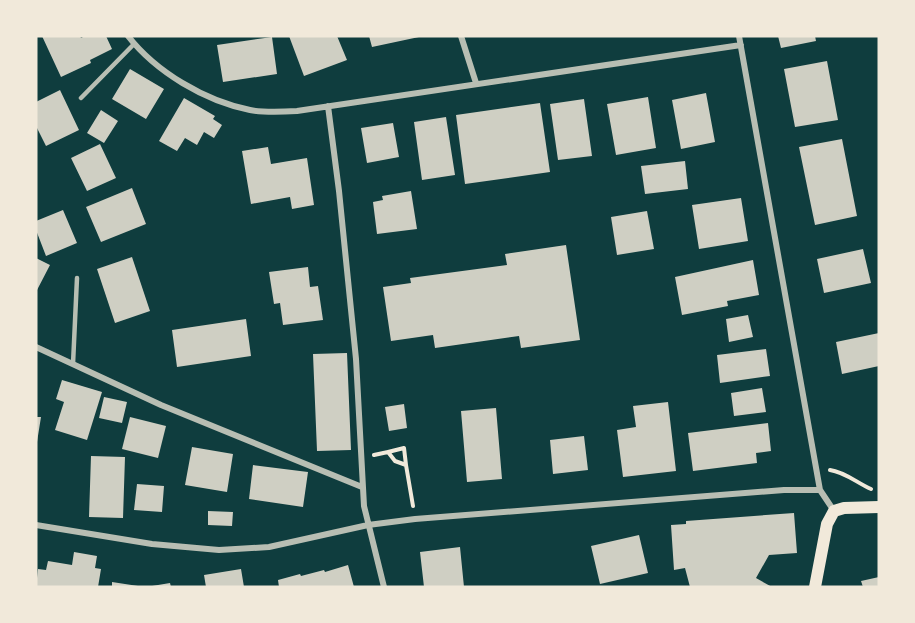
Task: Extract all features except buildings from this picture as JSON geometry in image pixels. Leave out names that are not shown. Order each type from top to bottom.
[{"type":"main road","points":[[815,587],[827,524],[834,511],[856,507],[879,507]]},
{"type":"street","points":[[128,36],[156,64],[203,93],[235,106],[272,112],[328,106],[741,45]]},
{"type":"street","points":[[461,36],[476,83]]},
{"type":"street","points":[[739,36],[820,490],[834,511]]},
{"type":"street","points":[[328,106],[350,292],[359,402],[362,487],[368,525],[384,587]]},
{"type":"street","points":[[36,346],[161,405],[362,487]]},
{"type":"street","points":[[36,525],[152,544],[219,550],[269,547],[368,525],[415,519],[784,490],[820,490]]},
{"type":"lane","points":[[81,98],[134,44]]},
{"type":"lane","points":[[73,364],[77,278]]},
{"type":"path","points":[[361,457],[404,448],[415,519]]},
{"type":"path","points":[[388,452],[395,461],[406,465]]},
{"type":"path","points":[[817,468],[839,471],[871,489],[879,487]]}]
